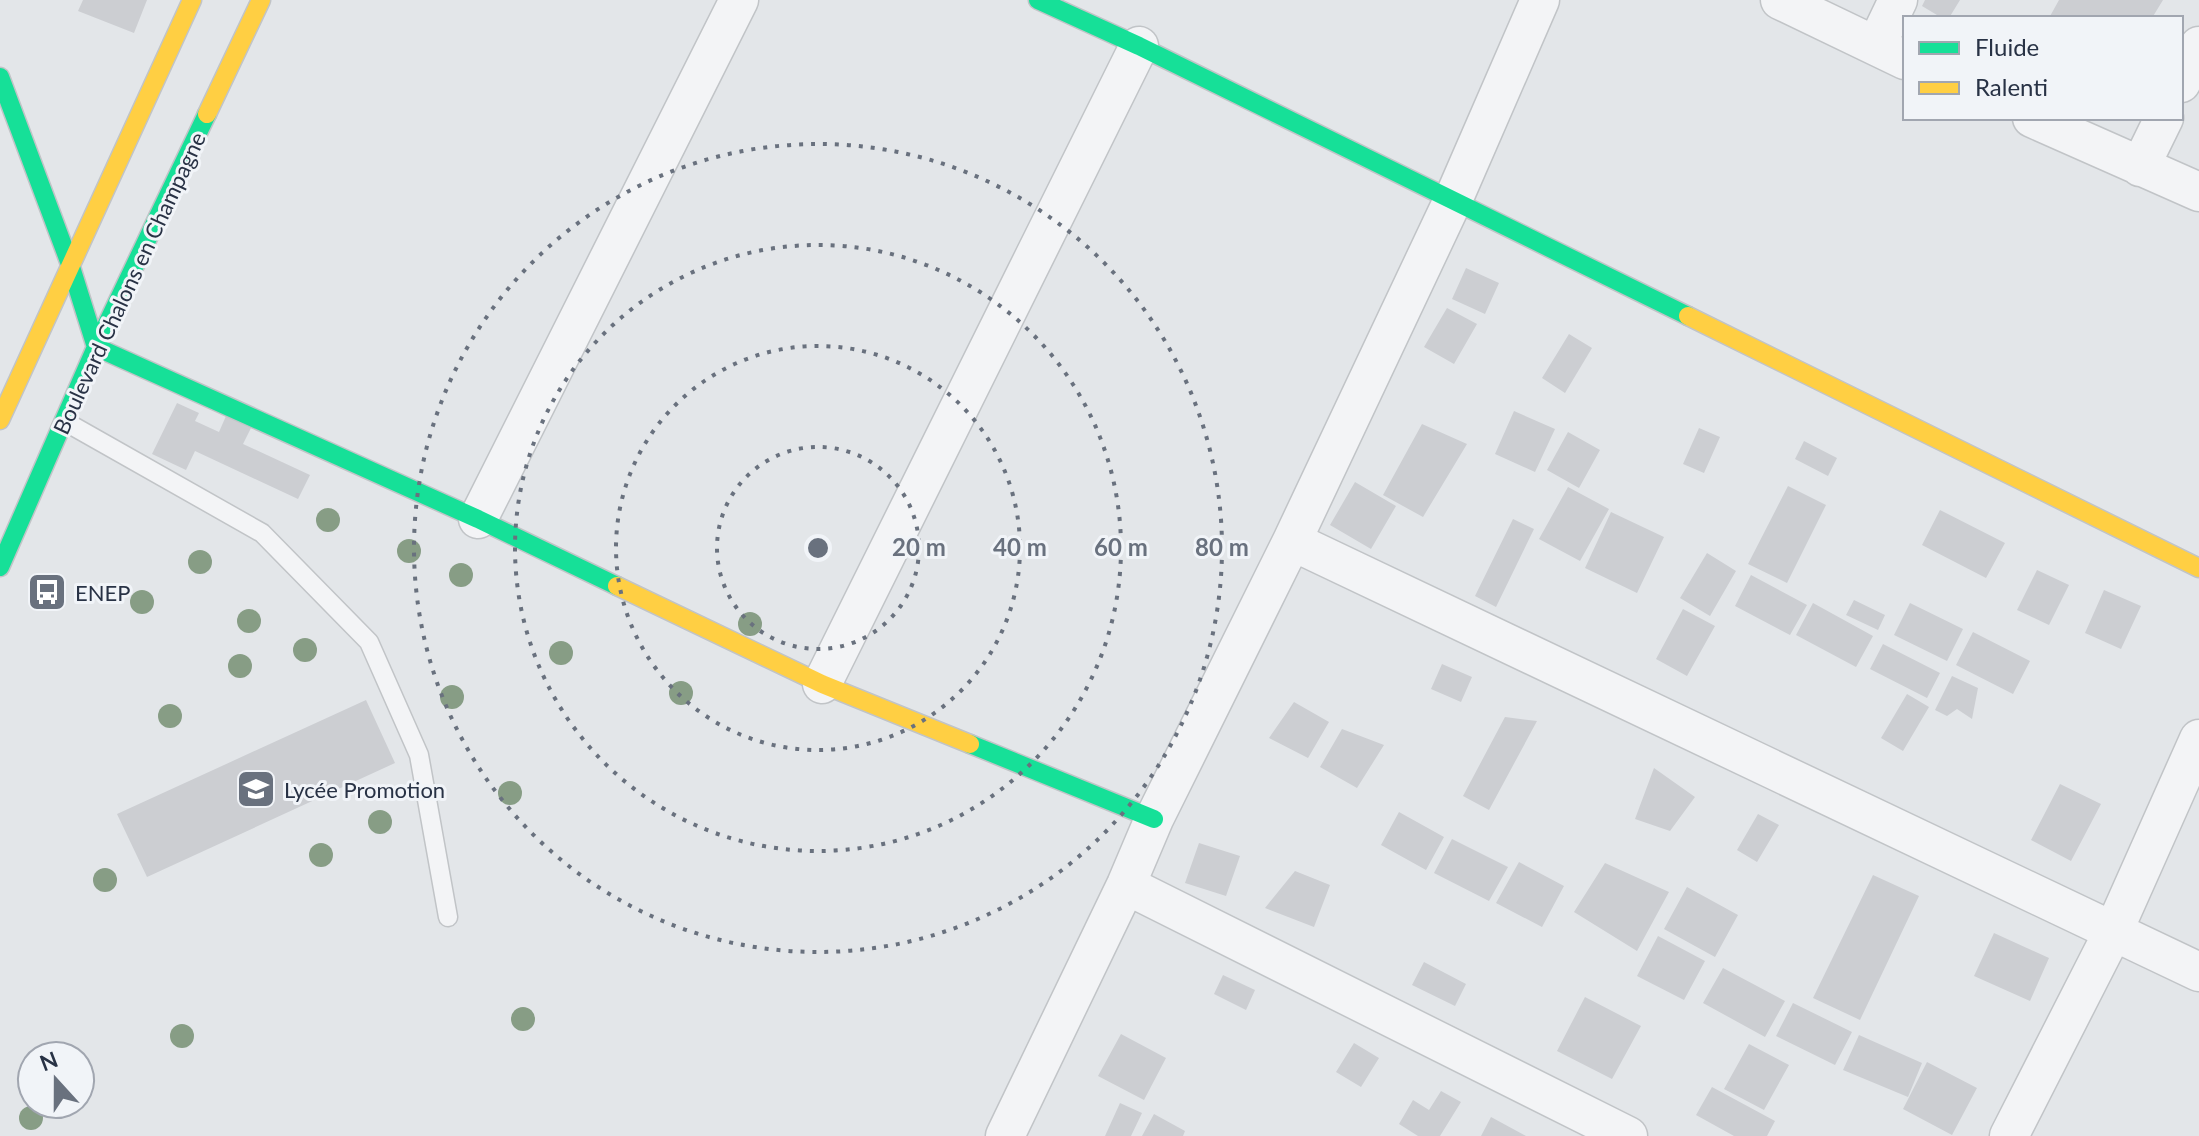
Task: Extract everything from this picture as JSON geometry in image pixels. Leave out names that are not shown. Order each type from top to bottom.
[{"type":"street","points":[[0,420],[192,0]]},
{"type":"street","name":"Boulevard Chalons en Champagne","points":[[0,567],[96,347],[261,0]]},
{"type":"street","points":[[478,519],[739,0]]},
{"type":"street","points":[[1038,0],[1139,46],[2199,568]]},
{"type":"street","points":[[1005,1136],[1126,885],[1154,819],[1292,541],[1453,200],[1540,0]]},
{"type":"street","points":[[1780,0],[1891,53],[1898,0]]},
{"type":"street","points":[[822,684],[1139,46]]},
{"type":"street","points":[[2183,79],[2199,46]]},
{"type":"street","points":[[0,77],[70,264],[96,347],[478,519],[822,684],[1154,819]]},
{"type":"street","points":[[2036,120],[2199,192]]},
{"type":"street","points":[[2140,167],[2163,120]]},
{"type":"street","points":[[1292,541],[2199,972]]},
{"type":"street","points":[[2009,1136],[2113,932],[2199,739]]},
{"type":"street","points":[[1126,885],[1628,1136]]},
{"type":"lane","points":[[64,421],[262,533],[369,642],[419,755],[448,917]]},
{"type":"building","points":[[83,0],[147,0],[134,33],[78,11]]},
{"type":"building","points":[[1925,0],[1960,0],[1950,16],[1939,16],[1922,6]]},
{"type":"building","points":[[2059,0],[2163,0],[2153,16],[2050,16]]},
{"type":"building","points":[[1466,268],[1499,283],[1485,314],[1452,299]]},
{"type":"building","points":[[1447,308],[1477,324],[1454,364],[1424,347]]},
{"type":"building","points":[[1569,334],[1592,348],[1565,393],[1542,378]]},
{"type":"building","points":[[177,403],[199,413],[195,421],[219,432],[226,416],[251,428],[243,444],[310,475],[298,499],[195,451],[186,470],[152,454]]},
{"type":"building","points":[[1514,411],[1555,429],[1535,472],[1495,454]]},
{"type":"building","points":[[1422,424],[1467,444],[1423,517],[1383,495]]},
{"type":"building","points":[[1699,428],[1720,437],[1704,473],[1683,464]]},
{"type":"building","points":[[1568,432],[1600,450],[1579,488],[1547,470]]},
{"type":"building","points":[[1804,441],[1837,458],[1828,476],[1795,459]]},
{"type":"building","points":[[1355,482],[1396,506],[1371,549],[1330,525]]},
{"type":"building","points":[[1788,486],[1826,505],[1787,583],[1748,564]]},
{"type":"building","points":[[1568,487],[1609,509],[1580,561],[1539,539]]},
{"type":"building","points":[[1940,510],[2005,543],[1986,578],[1922,545]]},
{"type":"building","points":[[1611,512],[1664,537],[1637,593],[1585,568]]},
{"type":"building","points":[[1513,519],[1534,529],[1496,607],[1475,596]]},
{"type":"building","points":[[1707,553],[1736,571],[1710,616],[1680,598]]},
{"type":"building","points":[[2037,570],[2069,585],[2049,625],[2017,610]]},
{"type":"building","points":[[1751,575],[1807,605],[1790,635],[1735,606]]},
{"type":"building","points":[[2104,590],[2141,606],[2121,649],[2085,633]]},
{"type":"building","points":[[1854,600],[1885,615],[1878,630],[1846,615]]},
{"type":"building","points":[[1813,603],[1873,636],[1856,667],[1796,635]]},
{"type":"building","points":[[1910,603],[1963,629],[1947,661],[1894,635]]},
{"type":"building","points":[[1683,609],[1715,626],[1687,676],[1656,659]]},
{"type":"building","points":[[1973,632],[2030,661],[2013,694],[1956,665]]},
{"type":"building","points":[[1883,644],[1940,673],[1927,698],[1870,669]]},
{"type":"building","points":[[1442,664],[1472,677],[1461,702],[1431,689]]},
{"type":"building","points":[[1952,676],[1978,688],[1972,719],[1957,709],[1947,716],[1935,710]]},
{"type":"building","points":[[1907,694],[1929,707],[1903,751],[1881,738]]},
{"type":"building","name":"Lycée Promotion","points":[[366,700],[395,763],[147,877],[117,814]]},
{"type":"building","points":[[1294,702],[1329,722],[1308,758],[1269,738]]},
{"type":"building","points":[[1505,717],[1537,721],[1489,810],[1463,796]]},
{"type":"building","points":[[1342,729],[1384,745],[1357,788],[1320,767]]},
{"type":"building","points":[[1654,768],[1695,797],[1670,831],[1635,819]]},
{"type":"building","points":[[2060,784],[2101,804],[2071,861],[2031,840]]},
{"type":"building","points":[[1399,812],[1444,837],[1426,870],[1381,845]]},
{"type":"building","points":[[1758,814],[1779,825],[1757,862],[1737,850]]},
{"type":"building","points":[[1452,839],[1508,867],[1489,901],[1434,873]]},
{"type":"building","points":[[1199,843],[1240,856],[1226,896],[1185,883]]},
{"type":"building","points":[[1519,862],[1564,886],[1542,927],[1496,903]]},
{"type":"building","points":[[1605,863],[1669,892],[1637,951],[1574,912]]},
{"type":"building","points":[[1295,871],[1330,885],[1314,927],[1265,908]]},
{"type":"building","points":[[1873,875],[1919,896],[1860,1020],[1813,998]]},
{"type":"building","points":[[1687,887],[1738,915],[1715,957],[1664,929]]},
{"type":"building","points":[[1994,933],[2049,958],[2030,1001],[1974,976]]},
{"type":"building","points":[[1658,936],[1705,961],[1684,1000],[1637,976]]},
{"type":"building","points":[[1424,962],[1466,984],[1455,1006],[1412,985]]},
{"type":"building","points":[[1723,968],[1785,1001],[1765,1037],[1703,1003]]},
{"type":"building","points":[[1223,975],[1255,990],[1246,1010],[1214,994]]},
{"type":"building","points":[[1585,997],[1641,1026],[1612,1079],[1557,1051]]},
{"type":"building","points":[[1793,1003],[1852,1032],[1835,1065],[1776,1036]]},
{"type":"building","points":[[1121,1034],[1166,1058],[1144,1100],[1098,1076]]},
{"type":"building","points":[[1859,1035],[1922,1063],[1908,1097],[1843,1070]]},
{"type":"building","points":[[1354,1043],[1379,1058],[1361,1087],[1336,1072]]},
{"type":"building","points":[[1749,1044],[1789,1065],[1764,1110],[1724,1089]]},
{"type":"building","points":[[1927,1062],[1977,1088],[1952,1135],[1903,1109]]},
{"type":"building","points":[[1712,1087],[1775,1121],[1767,1136],[1734,1136],[1696,1115]]},
{"type":"building","points":[[1441,1091],[1461,1102],[1440,1136],[1418,1136],[1399,1124],[1413,1100],[1429,1110]]},
{"type":"building","points":[[1120,1103],[1142,1113],[1131,1136],[1105,1136]]},
{"type":"building","points":[[1154,1114],[1185,1131],[1183,1136],[1142,1136]]},
{"type":"building","points":[[1491,1117],[1526,1136],[1481,1136]]},
{"type":"traffic: fast","points":[[1038,0],[1139,46],[1688,316]]},
{"type":"traffic: fast","points":[[0,77],[70,264],[96,347],[478,519],[617,586]]},
{"type":"traffic: fast","points":[[0,567],[96,347],[207,114]]},
{"type":"traffic: fast","points":[[970,744],[1154,819]]},
{"type":"traffic: slow","points":[[0,420],[192,0]]},
{"type":"traffic: slow","points":[[207,114],[261,0]]},
{"type":"traffic: slow","points":[[1688,316],[2199,568]]},
{"type":"traffic: slow","points":[[617,586],[822,684],[970,744]]},
{"type":"place","name":"ENEP","points":[[47,592]]},
{"type":"place","name":"Lycée Promotion","points":[[256,789]]}]
